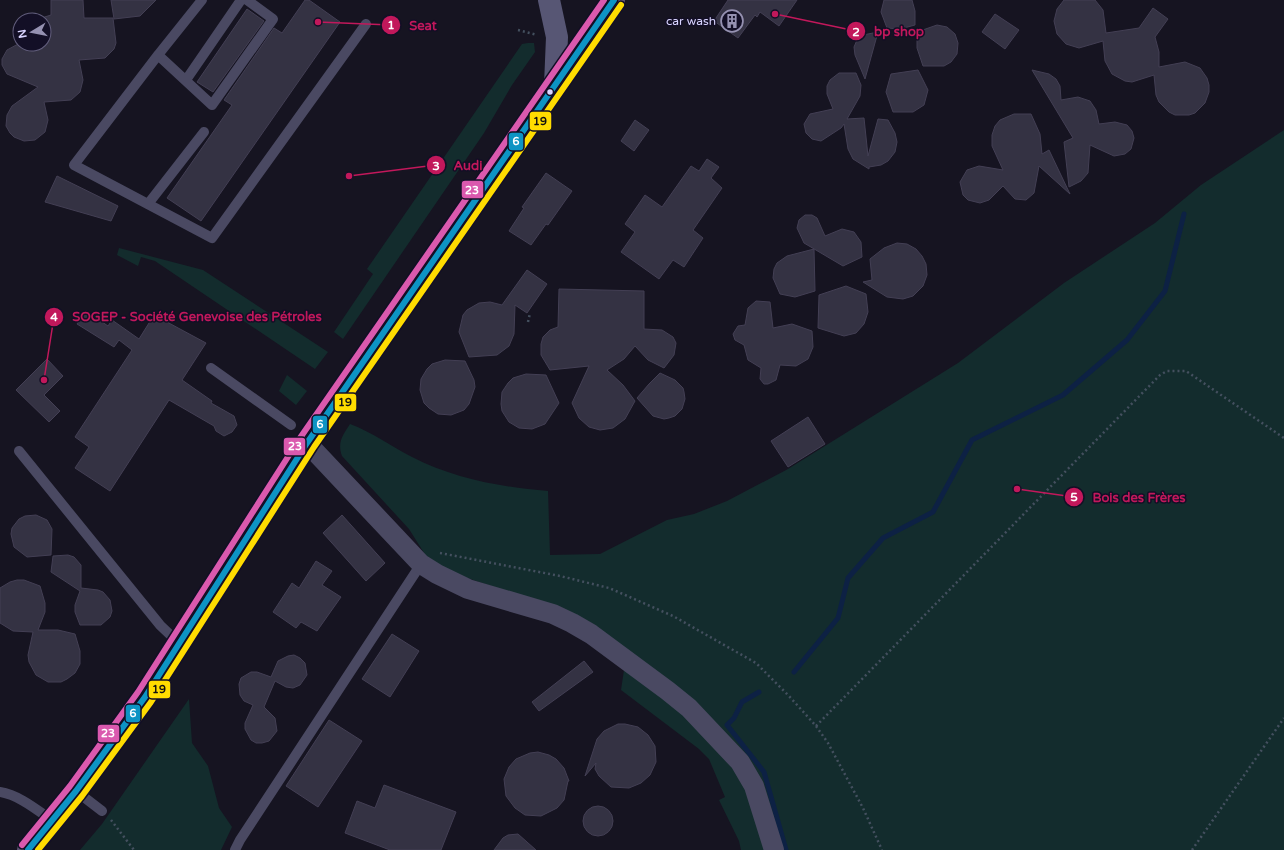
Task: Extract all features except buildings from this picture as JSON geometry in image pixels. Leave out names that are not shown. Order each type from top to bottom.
[{"type":"main road","points":[[28,850],[76,791],[145,697],[307,443],[614,0]]},
{"type":"street","points":[[549,0],[557,37],[555,85]]},
{"type":"street","points":[[307,443],[426,557],[437,574],[468,589],[553,614],[572,623],[674,695],[705,724],[744,768],[756,792],[774,850]]},
{"type":"lane","points":[[202,0],[74,165],[212,238],[366,24]]},
{"type":"lane","points":[[186,80],[241,0]]},
{"type":"lane","points":[[158,55],[212,105],[273,20],[246,0]]},
{"type":"lane","points":[[148,204],[204,132]]},
{"type":"lane","points":[[211,368],[290,425]]},
{"type":"lane","points":[[19,451],[160,626],[180,644]]},
{"type":"lane","points":[[236,850],[244,833],[426,557]]},
{"type":"lane","points":[[76,791],[102,811]]},
{"type":"lane","points":[[0,792],[8,793],[32,806],[53,821]]},
{"type":"path","points":[[518,30],[540,36]]},
{"type":"path","points":[[528,322],[530,313]]},
{"type":"path","points":[[816,726],[1160,375],[1167,371],[1186,371],[1284,438]]},
{"type":"path","points":[[426,557],[560,576],[609,588],[673,616],[756,663],[789,696],[816,726],[828,743],[857,797],[882,850]]},
{"type":"path","points":[[1192,850],[1284,718]]},
{"type":"path","points":[[102,811],[134,850]]},
{"type":"green space","points":[[534,43],[535,52],[512,85],[484,133],[343,339],[334,332],[373,274],[367,269],[522,44]]},
{"type":"green space","points":[[1284,130],[1284,850],[741,850],[739,841],[719,800],[725,797],[709,759],[699,749],[621,690],[627,650],[549,605],[452,573],[426,556],[409,529],[342,456],[340,443],[350,424],[366,431],[428,465],[445,471],[478,481],[548,491],[550,555],[600,554],[667,520],[694,514],[727,501],[788,469],[958,363],[1064,283],[1155,223],[1201,185]]},
{"type":"green space","points":[[119,248],[203,270],[328,352],[315,369],[155,261],[141,257],[138,266],[117,255]]},
{"type":"green space","points":[[287,375],[307,391],[296,405],[279,391]]},
{"type":"green space","points":[[189,699],[192,743],[208,766],[219,808],[232,827],[221,850],[80,850],[102,824]]},
{"type":"waterway","points":[[794,672],[838,618],[848,578],[883,538],[933,512],[972,440],[1063,395],[1127,340],[1165,291],[1184,214]]},
{"type":"waterway","points":[[759,692],[742,702],[734,718],[727,725],[764,772],[786,850]]},
{"type":"transit line","name":"23","points":[[22,845],[70,786],[138,692],[300,438],[604,0]]},
{"type":"transit line","name":"6","points":[[28,850],[76,791],[145,697],[307,443],[614,0]]},
{"type":"transit line","name":"19","points":[[38,850],[82,796],[151,702],[314,447],[621,5]]},
{"type":"place","name":"bp shop","points":[[775,14]]},
{"type":"place","name":"car wash","points":[[732,21]]},
{"type":"place","name":"Seat","points":[[318,22]]},
{"type":"place","name":"Audi","points":[[349,176]]},
{"type":"place","name":"SOGEP - Société Genevoise des Pétroles","points":[[44,380]]},
{"type":"place","name":"Bois des Frères","points":[[1017,489]]}]
